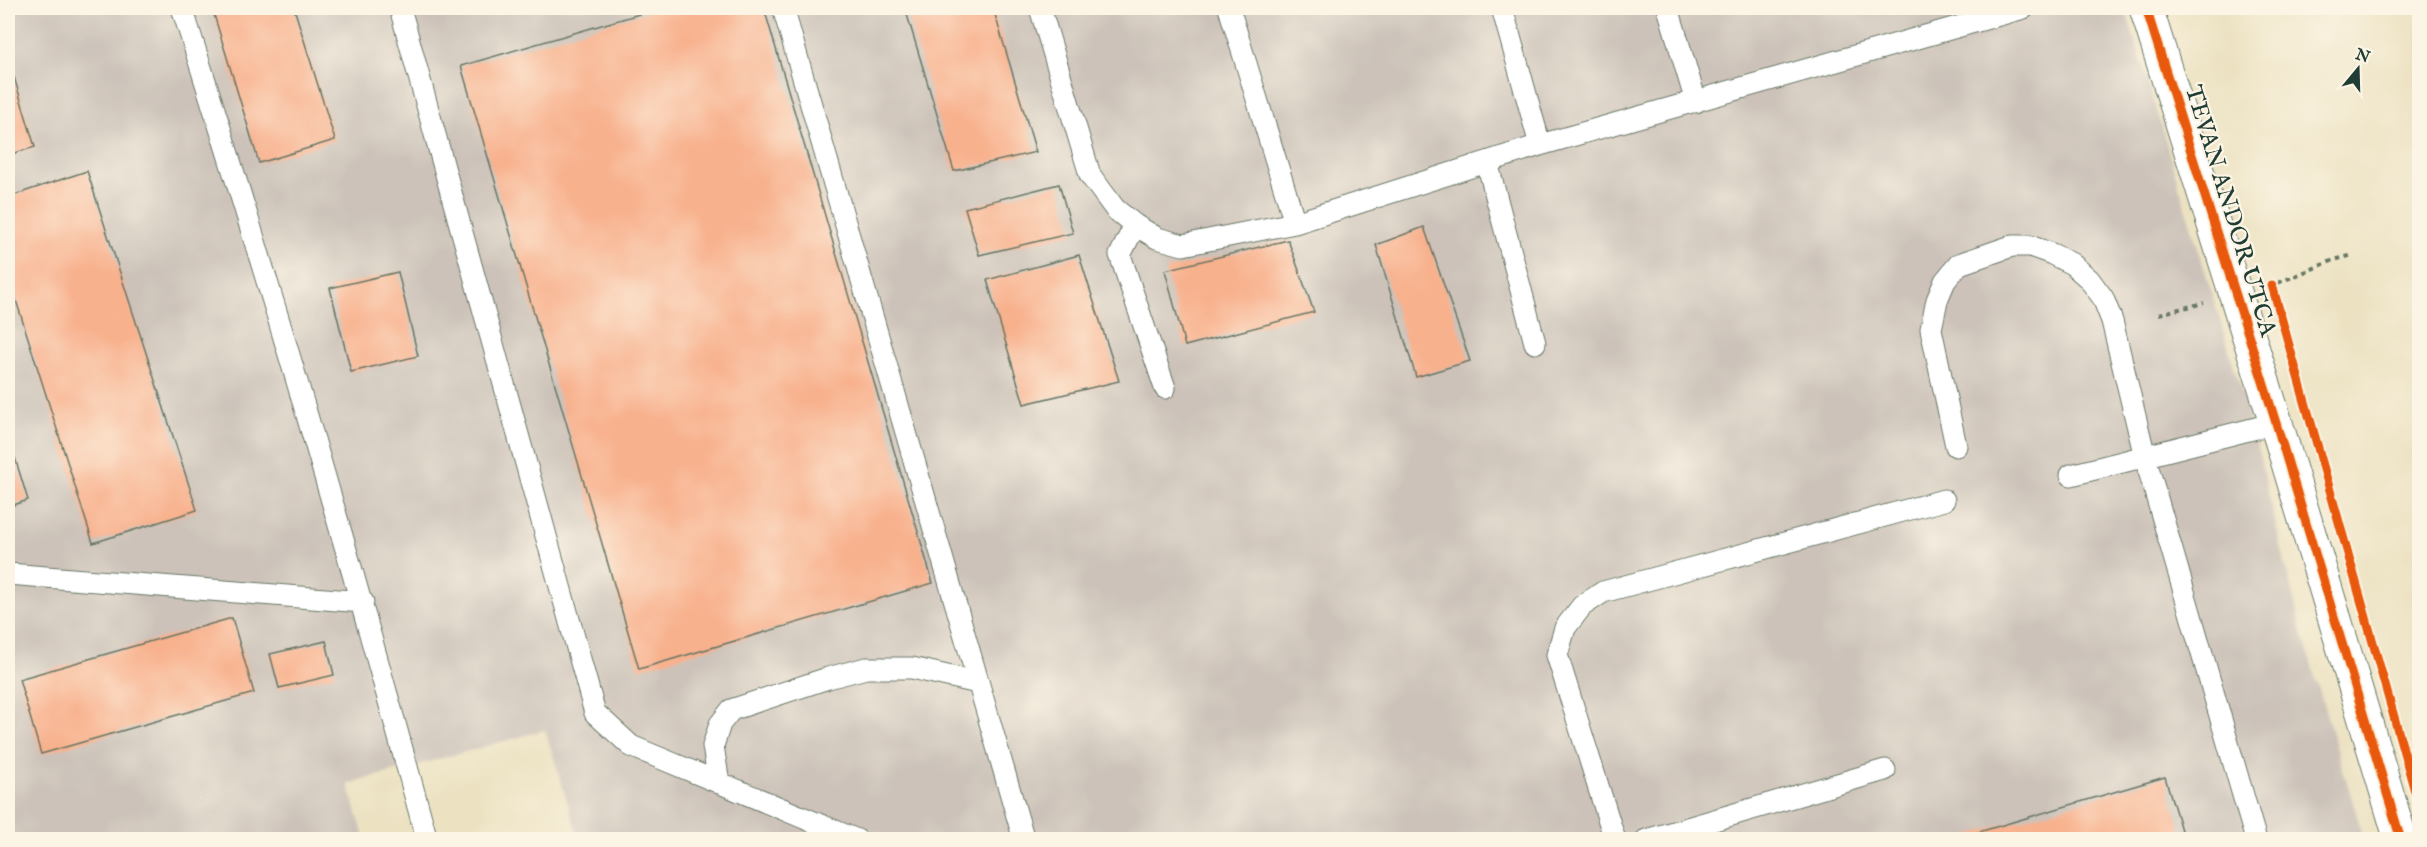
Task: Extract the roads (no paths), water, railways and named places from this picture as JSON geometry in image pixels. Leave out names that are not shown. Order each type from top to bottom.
[{"type":"street","name":"TEVAN ANDOR UTCA","points":[[2146,8],[2276,423],[2401,840]]},
{"type":"lane","points":[[182,8],[222,133],[363,602],[427,840]]},
{"type":"lane","points":[[400,8],[595,714],[631,746],[857,840]]},
{"type":"lane","points":[[783,8],[1024,840]]},
{"type":"lane","points":[[1040,8],[1090,175],[1115,209],[1135,225],[1156,238],[1183,245],[1295,223],[1540,145],[2024,8]]},
{"type":"lane","points":[[1229,8],[1295,223]]},
{"type":"lane","points":[[1502,8],[1540,145]]},
{"type":"lane","points":[[1668,8],[1696,102]]},
{"type":"lane","points":[[1487,162],[1535,343]]},
{"type":"lane","points":[[1135,225],[1120,255],[1165,388]]},
{"type":"lane","points":[[1956,446],[1931,329],[1936,300],[1945,281],[1959,264],[2012,246],[2030,246],[2072,264],[2089,279],[2103,297],[2112,321],[2145,457],[2256,840]]},
{"type":"lane","points":[[2071,475],[2276,423]]},
{"type":"lane","points":[[1615,840],[1557,655],[1565,628],[1582,606],[1603,592],[1944,500]]},
{"type":"lane","points":[[8,574],[363,602]]},
{"type":"lane","points":[[719,783],[713,746],[720,724],[731,710],[866,668],[912,668],[978,683]]},
{"type":"lane","points":[[1646,840],[1885,770]]}]
